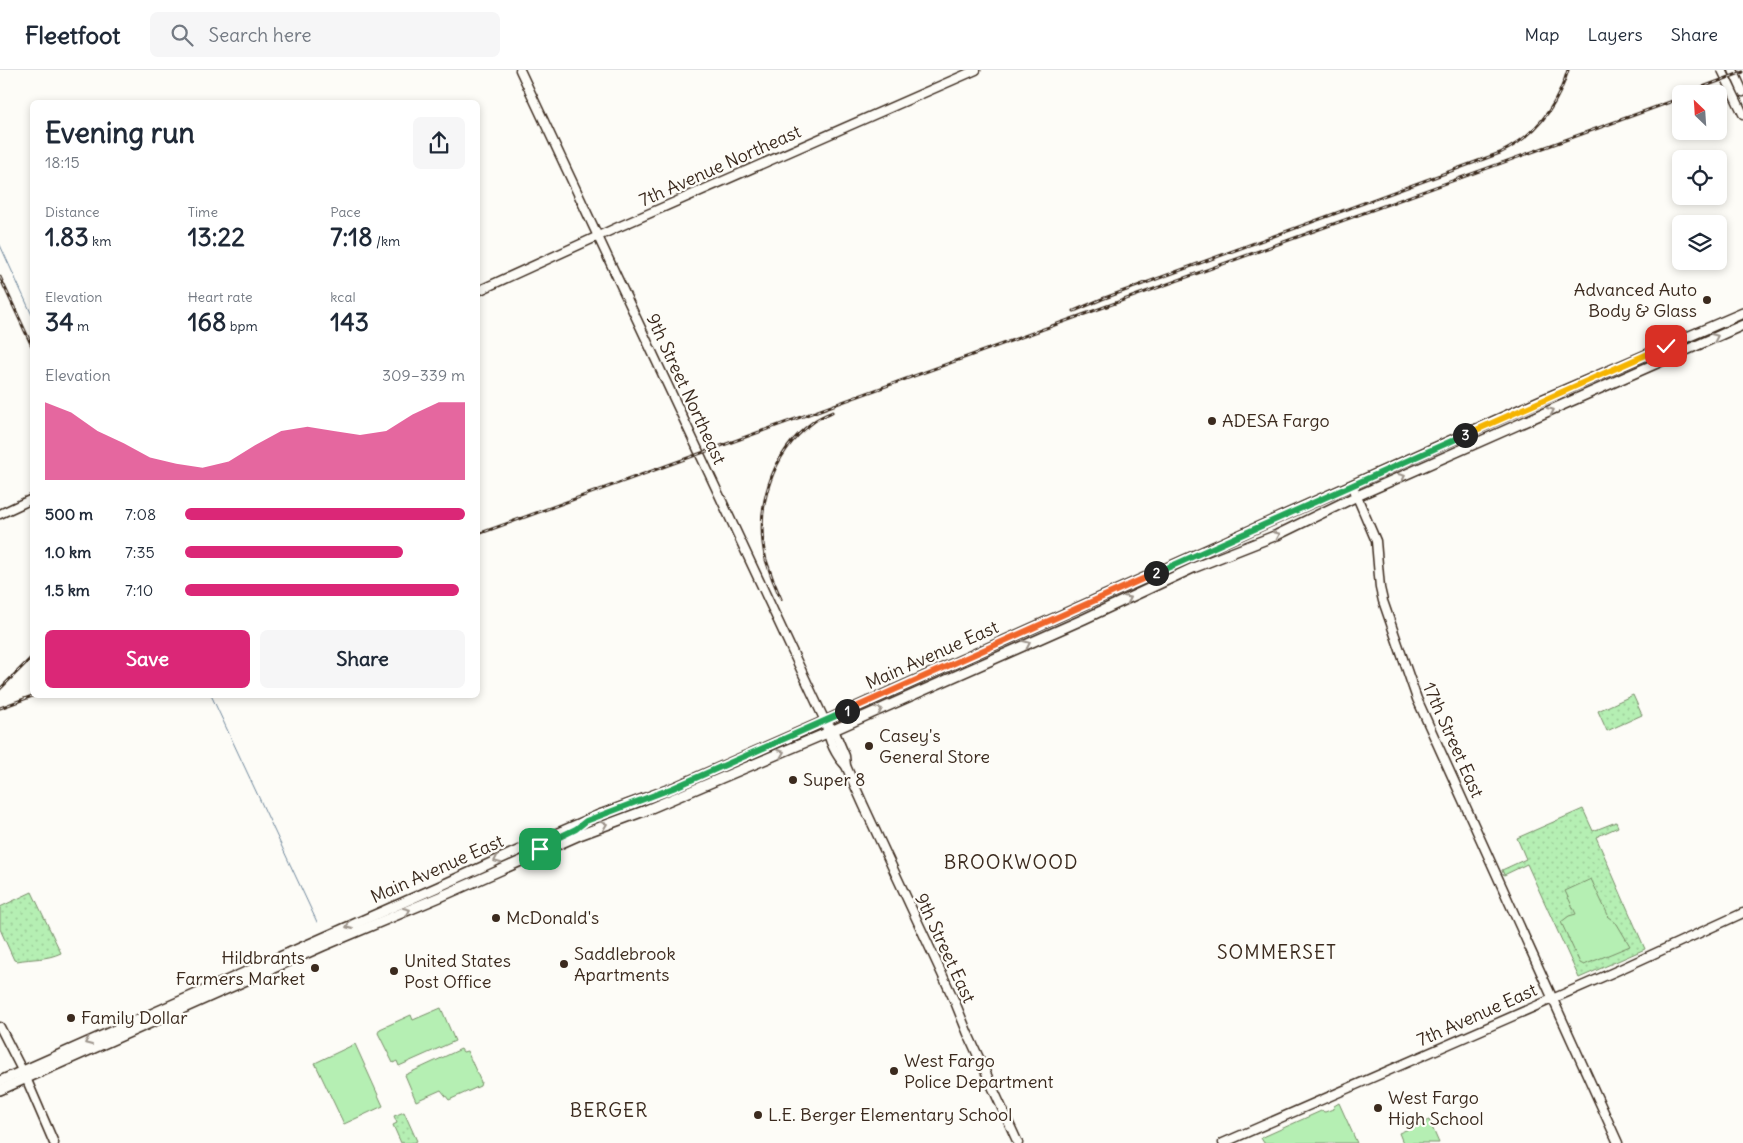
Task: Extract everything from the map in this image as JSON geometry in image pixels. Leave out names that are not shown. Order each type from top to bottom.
[{"type":"main road","name":"Main Avenue East","points":[[24,1074],[586,821],[673,788],[1743,312]]},
{"type":"main road","name":"Main Avenue East","points":[[24,1074],[442,896],[600,826],[644,811],[831,732],[1084,619],[1192,568],[1277,535],[1357,496],[1743,325]]},
{"type":"main road","points":[[1627,376],[1635,369],[1662,356],[1666,346]]},
{"type":"main road","points":[[1582,397],[1582,391],[1586,386],[1612,375],[1617,367]]},
{"type":"main road","points":[[720,778],[723,771],[753,757],[763,748]]},
{"type":"main road","points":[[540,852],[545,844],[576,829],[586,821]]},
{"type":"main road","points":[[0,1081],[24,1074]]},
{"type":"main road","points":[[0,1090],[24,1074]]},
{"type":"street","name":"9th Street Northeast","points":[[520,70],[825,721]]},
{"type":"street","name":"7th Avenue Northeast","points":[[480,290],[598,236],[976,70]]},
{"type":"street","points":[[1722,70],[1743,114]]},
{"type":"street","points":[[1733,70],[1743,92]]},
{"type":"street","name":"17th Street East","points":[[1352,485],[1376,540],[1383,601],[1417,699],[1618,1143]]},
{"type":"street","points":[[0,514],[30,500]]},
{"type":"street","name":"9th Street East","points":[[825,721],[845,756],[846,766],[1018,1143]]},
{"type":"street","name":"7th Avenue East","points":[[1223,1143],[1614,972],[1743,913]]},
{"type":"street","points":[[0,1027],[24,1074],[54,1143]]},
{"type":"green space","points":[[1633,695],[1642,715],[1607,731],[1598,711]]},
{"type":"green space","points":[[1583,809],[1593,831],[1616,822],[1618,827],[1596,837],[1645,949],[1579,978],[1527,864],[1504,875],[1502,870],[1526,859],[1517,838]]},
{"type":"green space","points":[[1591,879],[1607,916],[1617,924],[1630,946],[1584,965],[1580,963],[1561,922],[1569,916],[1576,914],[1565,891]]},
{"type":"green space","points":[[32,892],[61,953],[45,958],[17,961],[14,960],[0,929],[0,907]]},
{"type":"green space","points":[[441,1008],[455,1041],[399,1066],[397,1061],[393,1063],[378,1033],[380,1029],[411,1015],[413,1020]]},
{"type":"green space","points":[[355,1044],[383,1106],[344,1124],[315,1063]]},
{"type":"green space","points":[[461,1049],[463,1052],[467,1051],[481,1082],[480,1086],[449,1100],[441,1090],[416,1101],[405,1075]]},
{"type":"green space","points":[[1339,1103],[1357,1143],[1264,1143],[1261,1138],[1321,1111],[1325,1112],[1333,1109]]},
{"type":"green space","points":[[404,1112],[417,1141],[413,1143],[401,1143],[393,1125],[397,1123],[394,1116]]},
{"type":"green space","points":[[1429,1120],[1439,1143],[1403,1143],[1399,1133]]},
{"type":"waterway","points":[[0,245],[30,311]]},
{"type":"waterway","points":[[212,698],[317,922]]},
{"type":"railway","points":[[1074,311],[1102,299],[1500,153],[1524,138],[1543,119],[1558,96],[1568,70]]},
{"type":"railway","points":[[1708,85],[1743,72]]},
{"type":"railway","points":[[480,533],[1672,101]]},
{"type":"railway","points":[[0,277],[30,342]]},
{"type":"railway","points":[[781,599],[766,560],[763,541],[762,522],[769,484],[776,466],[798,435],[814,421],[832,412]]},
{"type":"railway","points":[[0,689],[30,659]]},
{"type":"railway","points":[[0,708],[30,697]]},
{"type":"place","name":"Advanced Auto Body & Glass","points":[[1707,300]]},
{"type":"place","name":"ADESA Fargo","points":[[1212,421]]},
{"type":"place","name":"Casey's General Store","points":[[869,746]]},
{"type":"place","name":"Super 8","points":[[793,780]]},
{"type":"place","name":"McDonald's","points":[[496,918]]},
{"type":"place","name":"Saddlebrook Apartments","points":[[564,964]]},
{"type":"place","name":"Hildbrants Farmers Market","points":[[315,968]]},
{"type":"place","name":"United States Post Office","points":[[394,971]]},
{"type":"place","name":"Family Dollar","points":[[71,1018]]},
{"type":"place","name":"West Fargo Police Department","points":[[894,1071]]},
{"type":"place","name":"West Fargo High School","points":[[1378,1108]]},
{"type":"place","name":"L.E. Berger Elementary School","points":[[758,1115]]},
{"type":"district","name":"BROOKWOOD","points":[[1011,862]]},
{"type":"district","name":"SOMMERSET","points":[[1277,952]]},
{"type":"district","name":"BERGER","points":[[609,1110]]},
{"type":"route","points":[[540,849],[545,844],[597,816],[673,788],[1666,346]]}]
